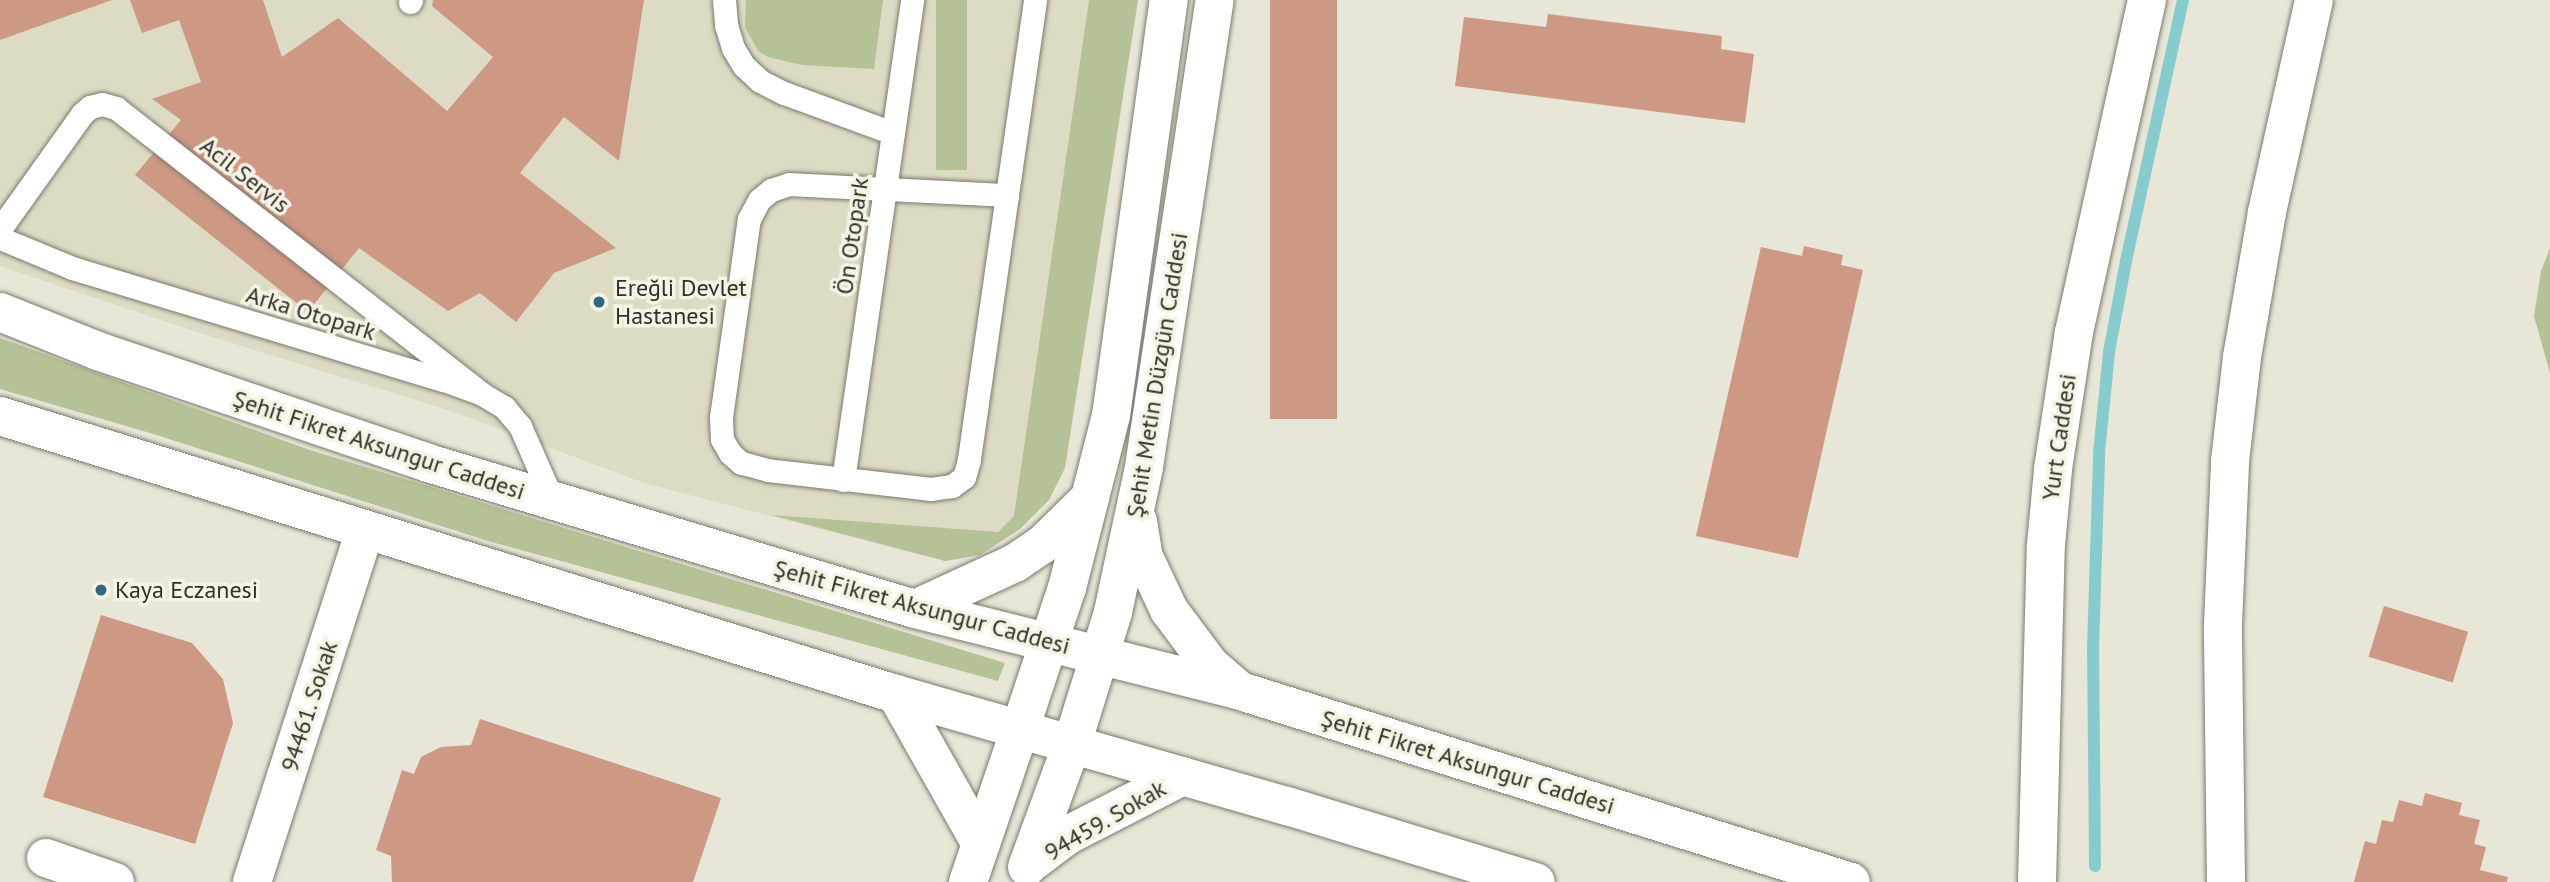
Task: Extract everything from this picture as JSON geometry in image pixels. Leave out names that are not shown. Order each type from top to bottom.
[{"type":"main road","name":"Şehit Metin Düzgün Caddesi","points":[[1020,729],[1050,643],[1111,416],[1169,0]]},
{"type":"main road","name":"Şehit Metin Düzgün Caddesi","points":[[1072,744],[1127,556],[1136,511],[1216,0]]},
{"type":"main road","name":"Yurt Caddesi","points":[[2037,882],[2046,545],[2053,469],[2074,332],[2147,0]]},
{"type":"main road","points":[[2226,882],[2223,624],[2230,461],[2242,357],[2267,212],[2314,0]]},
{"type":"main road","name":"Şehit Fikret Aksungur Caddesi","points":[[0,312],[202,387],[428,463],[915,609],[1237,690],[1851,882]]},
{"type":"main road","points":[[0,416],[896,694],[1183,776],[1536,882]]},
{"type":"main road","points":[[915,609],[1015,563],[1042,545],[1090,499]]},
{"type":"main road","points":[[1136,511],[1144,557],[1169,610],[1210,665],[1237,690]]},
{"type":"main road","name":"94461. Sokak","points":[[252,882],[365,531]]},
{"type":"main road","points":[[896,694],[981,844]]},
{"type":"main road","points":[[968,882],[1020,729]]},
{"type":"main road","name":"94459. Sokak","points":[[1025,873],[1072,744]]},
{"type":"main road","name":"94459. Sokak","points":[[1025,873],[1069,835],[1183,776]]},
{"type":"main road","points":[[46,858],[115,882]]},
{"type":"lane","points":[[724,0],[726,25],[733,48],[744,66],[760,81],[784,93],[893,133]]},
{"type":"lane","name":"Ön Otopark","points":[[843,480],[912,0]]},
{"type":"lane","points":[[1007,195],[789,184],[771,190],[759,200],[748,219],[721,417],[722,439],[730,453],[741,463],[843,480],[931,489],[952,486],[964,477],[970,460],[1035,0]]},
{"type":"lane","name":"Acil Servis","points":[[0,229],[82,114],[90,107],[102,104],[109,106],[482,394]]},
{"type":"lane","name":"Arka Otopark","points":[[0,238],[72,268],[444,380],[482,394],[504,407],[520,426],[554,500]]},
{"type":"shaded area","name":"Ereğli Devlet Hastanesi","points":[[0,0],[1138,0],[1065,468],[1049,500],[1020,529],[980,555],[945,561],[647,484],[448,410],[212,337],[0,266]]},
{"type":"green space","points":[[746,0],[883,0],[874,69],[802,65],[768,57],[758,51],[745,27]]},
{"type":"green space","points":[[936,0],[967,0],[967,170],[936,170]]},
{"type":"green space","points":[[1089,0],[1138,0],[1065,468],[1049,500],[1020,529],[980,555],[945,561],[771,515],[998,532],[1014,516]]},
{"type":"green space","points":[[2550,248],[2550,373],[2534,316],[2541,271]]},
{"type":"green space","points":[[0,338],[310,450],[1005,663],[998,681],[488,541],[150,433],[0,389]]},
{"type":"building","points":[[0,0],[112,0],[0,40]]},
{"type":"building","name":"Ereğli Devlet Hastanesi","points":[[130,0],[263,0],[282,57],[338,18],[447,111],[493,57],[432,6],[433,0],[644,0],[619,161],[564,117],[520,173],[616,248],[554,273],[516,322],[480,293],[448,311],[359,248],[308,312],[135,175],[181,120],[152,99],[201,82],[179,20],[142,33]]},
{"type":"building","points":[[1270,0],[1337,0],[1337,419],[1270,419]]},
{"type":"building","points":[[1548,14],[1722,36],[1721,49],[1754,54],[1745,123],[1455,86],[1464,17],[1546,27]]},
{"type":"building","points":[[1804,246],[1843,255],[1841,265],[1863,270],[1798,558],[1696,536],[1761,247],[1802,256]]},
{"type":"building","points":[[2384,606],[2468,632],[2453,682],[2369,657]]},
{"type":"building","points":[[101,615],[192,643],[223,679],[233,723],[195,844],[43,797]]},
{"type":"building","points":[[480,719],[721,798],[693,882],[392,882],[391,856],[376,850],[402,770],[414,774],[421,757],[441,747],[471,745]]},
{"type":"building","points":[[2425,793],[2462,803],[2459,815],[2480,820],[2474,844],[2486,847],[2480,870],[2508,877],[2507,882],[2354,882],[2365,841],[2376,844],[2382,820],[2393,822],[2399,800],[2422,806]]},
{"type":"waterway","points":[[2095,866],[2093,649],[2099,453],[2109,352],[2183,0]]},
{"type":"place","name":"Ereğli Devlet Hastanesi","points":[[599,302]]},
{"type":"place","name":"Kaya Eczanesi","points":[[101,590]]}]
